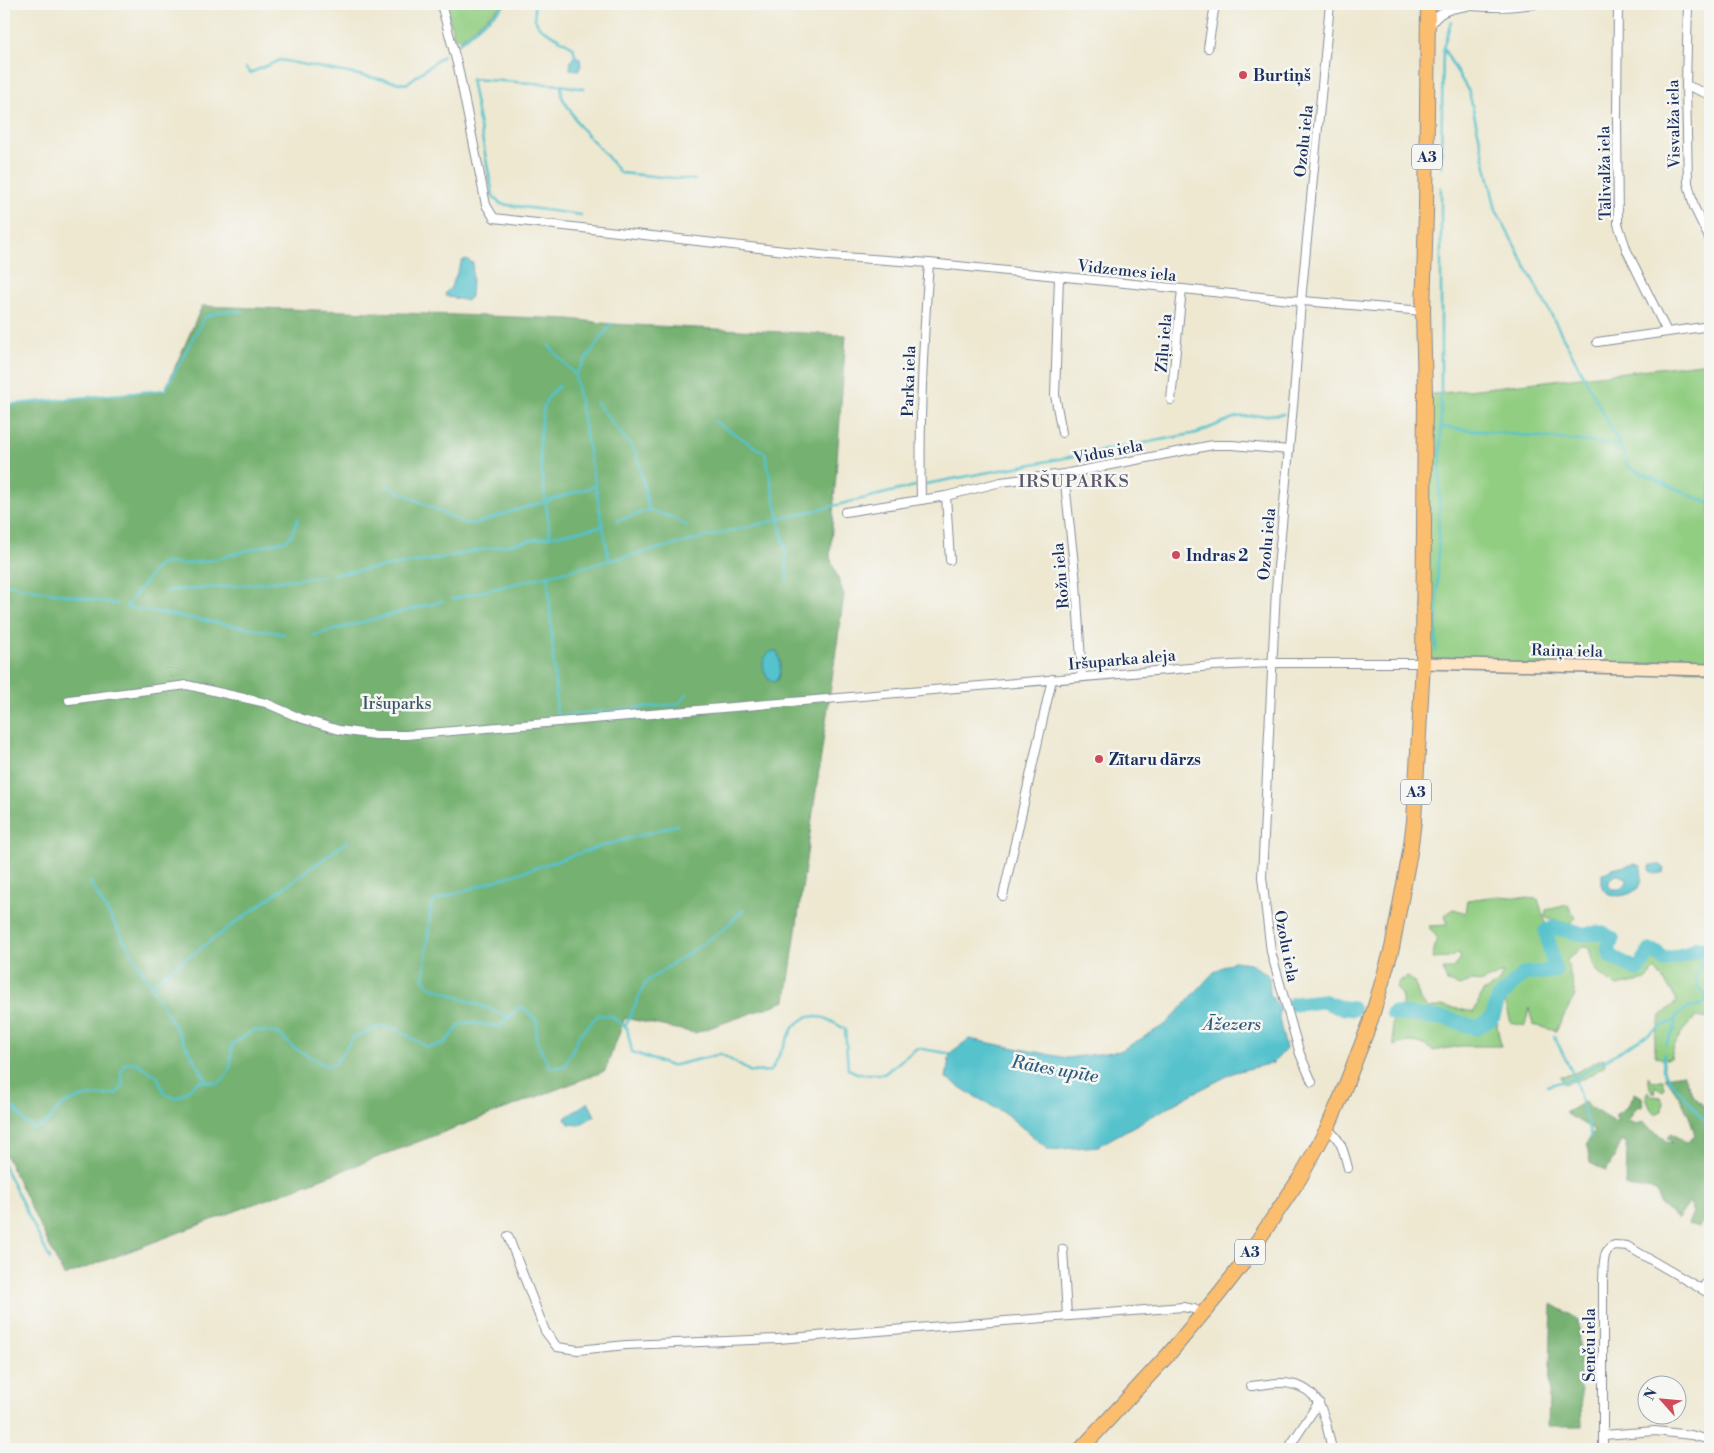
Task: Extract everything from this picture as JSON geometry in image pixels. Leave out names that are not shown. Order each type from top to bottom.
[{"type":"highway","name":"A3","points":[[1081,1449],[1168,1356],[1240,1267],[1300,1178],[1327,1129],[1341,1097],[1375,1008],[1392,948],[1414,821],[1423,663],[1425,405],[1423,311],[1428,4]]},
{"type":"street","name":"Vidzemes iela","points":[[441,4],[458,67],[486,205],[494,218],[828,256],[1423,311]]},
{"type":"street","points":[[1208,48],[1215,4]]},
{"type":"street","name":"Ozolu iela","points":[[1312,1082],[1300,1054],[1271,952],[1262,877],[1276,589],[1301,301],[1330,4]]},
{"type":"street","points":[[1428,33],[1439,14],[1465,5],[1510,7],[1535,4]]},
{"type":"street","name":"Tālivalža iela","points":[[1618,4],[1618,224],[1627,251],[1667,332]]},
{"type":"street","name":"Visvalža iela","points":[[1688,4],[1686,85],[1688,183],[1694,207],[1710,240]]},
{"type":"street","points":[[1686,85],[1710,95]]},
{"type":"street","name":"Parka iela","points":[[921,500],[920,441],[928,264]]},
{"type":"street","points":[[1059,277],[1055,395],[1062,434]]},
{"type":"street","name":"Zīļu iela","points":[[1171,400],[1182,289]]},
{"type":"street","points":[[1597,342],[1709,327]]},
{"type":"street","name":"Vidus iela","points":[[845,512],[946,496],[1001,482],[1064,474],[1213,445],[1289,450]]},
{"type":"street","name":"Rožu iela","points":[[1064,474],[1076,583],[1082,676]]},
{"type":"street","points":[[946,496],[950,560]]},
{"type":"street","name":"Iršuparka aleja","points":[[69,700],[187,685],[266,703],[300,718],[339,730],[406,735],[1213,666],[1272,663],[1423,663]]},
{"type":"street","name":"Raiņa iela","points":[[1423,663],[1710,670]]},
{"type":"street","points":[[1003,896],[1052,679]]},
{"type":"street","points":[[1327,1129],[1334,1133],[1343,1148],[1348,1168]]},
{"type":"street","points":[[508,1236],[545,1331],[557,1347],[578,1350],[626,1345],[778,1338],[1183,1307],[1194,1308],[1202,1314]]},
{"type":"street","name":"Senču iela","points":[[1604,1449],[1603,1281],[1605,1256],[1609,1248],[1614,1245],[1628,1246],[1702,1289]]},
{"type":"street","points":[[1063,1248],[1067,1316]]},
{"type":"street","points":[[1710,1278],[1702,1289],[1710,1294]]},
{"type":"street","points":[[1251,1386],[1289,1383],[1311,1392],[1319,1402],[1332,1449]]},
{"type":"street","points":[[1288,1449],[1319,1402]]},
{"type":"street","points":[[1604,1435],[1655,1431],[1710,1440]]},
{"type":"green space","points":[[446,4],[503,4],[461,39],[454,38]]},
{"type":"green space","name":"Iršuparks","points":[[202,306],[570,319],[611,324],[846,335],[830,557],[844,595],[786,1001],[695,1033],[625,1018],[605,1071],[64,1276],[4,1152],[4,405],[165,390]]},
{"type":"green space","points":[[1710,362],[1710,670],[1423,663],[1425,395]]},
{"type":"green space","points":[[1498,896],[1538,899],[1546,925],[1567,927],[1582,934],[1603,933],[1612,939],[1608,949],[1612,957],[1637,970],[1648,955],[1656,952],[1665,960],[1690,953],[1697,948],[1710,951],[1710,1019],[1696,1017],[1687,1026],[1674,1046],[1671,1058],[1664,1059],[1655,1055],[1655,1038],[1661,1016],[1676,1002],[1672,992],[1655,969],[1646,980],[1617,986],[1598,972],[1589,948],[1582,947],[1567,960],[1575,995],[1556,1031],[1533,1025],[1529,1008],[1525,1026],[1511,1023],[1505,1001],[1497,1026],[1501,1046],[1460,1046],[1433,1051],[1414,1042],[1394,1046],[1393,1019],[1402,1004],[1396,987],[1400,980],[1408,977],[1415,983],[1420,1000],[1429,1009],[1442,1006],[1474,1012],[1483,991],[1493,987],[1498,982],[1503,972],[1483,982],[1470,981],[1460,986],[1447,982],[1443,969],[1454,969],[1461,958],[1458,953],[1449,958],[1432,959],[1437,937],[1428,926],[1447,925],[1445,915],[1454,909],[1465,913],[1467,900]]},
{"type":"green space","points":[[1568,905],[1576,918],[1569,924],[1545,917],[1546,910]]},
{"type":"green space","points":[[1604,1058],[1605,1065],[1603,1067],[1585,1078],[1564,1084],[1560,1076],[1577,1072]]},
{"type":"green space","points":[[1683,1074],[1694,1096],[1710,1112],[1710,1210],[1699,1227],[1688,1224],[1693,1212],[1690,1202],[1678,1219],[1660,1205],[1658,1193],[1645,1188],[1626,1186],[1627,1144],[1622,1140],[1606,1171],[1590,1163],[1587,1145],[1594,1130],[1565,1113],[1584,1102],[1604,1116],[1618,1122],[1615,1115],[1627,1107],[1635,1093],[1642,1097],[1643,1105],[1636,1108],[1628,1121],[1637,1124],[1644,1121],[1648,1128],[1667,1142],[1672,1143],[1668,1138],[1671,1133],[1686,1143],[1695,1136],[1693,1128],[1675,1090],[1665,1077]]},
{"type":"green space","points":[[1648,1076],[1653,1082],[1663,1079],[1665,1088],[1663,1091],[1655,1086],[1654,1094],[1650,1088]]},
{"type":"green space","points":[[1648,1091],[1652,1096],[1660,1097],[1663,1102],[1662,1111],[1655,1114],[1651,1110],[1646,1095]]},
{"type":"green space","points":[[1552,1304],[1578,1319],[1582,1426],[1548,1426]]},
{"type":"water","points":[[575,55],[580,59],[581,65],[579,70],[570,69],[571,61]]},
{"type":"water","points":[[466,259],[473,263],[471,297],[467,301],[445,296],[462,261]]},
{"type":"water","points":[[772,651],[777,652],[780,666],[777,680],[773,682],[768,679],[763,664],[765,657]]},
{"type":"water","points":[[1635,864],[1641,866],[1642,876],[1639,887],[1629,894],[1616,896],[1609,894],[1602,888],[1602,874],[1612,869]],"holes":[[[1618,875],[1627,878],[1626,884],[1620,889],[1612,889],[1609,886],[1609,881],[1613,876]]]},
{"type":"water","points":[[1651,865],[1661,865],[1664,868],[1663,873],[1654,874],[1649,870]]},
{"type":"water","name":"Āžezers","points":[[1234,961],[1250,963],[1269,976],[1270,995],[1280,1008],[1279,1019],[1286,1049],[1273,1063],[1235,1072],[1098,1146],[1049,1150],[1006,1114],[946,1078],[950,1053],[969,1039],[1067,1058],[1120,1051],[1166,1024],[1215,971]]},
{"type":"water","points":[[588,1102],[595,1116],[579,1125],[569,1124],[565,1118]]},
{"type":"waterway","points":[[458,44],[506,4]]},
{"type":"waterway","points":[[534,5],[535,19],[539,27],[573,47],[575,55]]},
{"type":"waterway","points":[[1441,167],[1443,48],[1451,22]]},
{"type":"waterway","points":[[1443,48],[1469,92],[1496,210],[1620,445],[1628,467],[1710,504]]},
{"type":"waterway","points":[[246,68],[250,73],[280,60],[406,84],[443,56]]},
{"type":"waterway","points":[[581,215],[501,204],[493,196],[471,79],[561,85],[584,89]]},
{"type":"waterway","points":[[561,85],[562,97],[580,127],[620,173],[695,180]]},
{"type":"waterway","points":[[1436,651],[1441,427],[1441,187]]},
{"type":"waterway","points":[[4,405],[165,390],[204,318],[219,312],[243,311]]},
{"type":"waterway","points":[[609,560],[575,375],[611,324]]},
{"type":"waterway","points":[[549,346],[575,375]]},
{"type":"waterway","points":[[550,537],[540,453],[540,436],[545,404],[559,386]]},
{"type":"waterway","points":[[596,402],[637,454],[649,510]]},
{"type":"waterway","points":[[926,484],[1197,433],[1236,417],[1284,414]]},
{"type":"waterway","points":[[714,421],[765,453],[786,553],[787,581]]},
{"type":"waterway","points":[[1441,427],[1620,445]]},
{"type":"waterway","points":[[386,485],[463,523],[475,524],[596,486]]},
{"type":"waterway","points":[[452,599],[915,486]]},
{"type":"waterway","points":[[617,521],[649,510],[676,519],[687,526]]},
{"type":"waterway","points":[[284,634],[126,607],[156,568],[164,563],[185,564],[212,560],[286,540],[291,536],[298,519]]},
{"type":"waterway","points":[[334,574],[425,561],[603,526]]},
{"type":"waterway","points":[[166,591],[324,576]]},
{"type":"waterway","points":[[548,576],[557,716],[678,704],[687,694]]},
{"type":"waterway","points":[[4,584],[117,604]]},
{"type":"waterway","points":[[314,635],[443,601]]},
{"type":"waterway","points":[[510,1017],[429,986],[424,978],[431,906],[436,900],[599,847],[677,825]]},
{"type":"waterway","points":[[150,985],[348,841]]},
{"type":"waterway","points":[[90,882],[206,1080]]},
{"type":"waterway","points":[[625,1027],[646,982],[724,929],[743,910]]},
{"type":"waterway","name":"Rātes upīte","points":[[1393,1013],[1448,1019],[1477,1028],[1492,1018],[1498,999],[1523,974],[1555,971],[1546,931],[1553,927],[1582,934],[1603,933],[1612,939],[1608,949],[1612,957],[1638,970],[1650,951],[1656,952],[1664,960],[1690,953],[1697,948],[1710,951],[1710,949]]},
{"type":"waterway","points":[[1666,1044],[1674,1031],[1676,1017],[1684,1010],[1702,1004],[1705,1001],[1706,995],[1697,985],[1697,973],[1702,964],[1696,956],[1690,953]]},
{"type":"waterway","name":"Rātes upīte","points":[[1294,1004],[1323,1001],[1338,1007],[1353,1009]]},
{"type":"waterway","name":"Rātes upīte","points":[[4,1107],[15,1108],[25,1122],[33,1128],[40,1126],[45,1124],[63,1105],[75,1099],[116,1094],[123,1086],[121,1071],[124,1064],[135,1062],[157,1076],[164,1093],[175,1098],[202,1081],[217,1084],[222,1080],[229,1072],[232,1044],[254,1030],[279,1034],[294,1048],[326,1066],[335,1064],[353,1038],[381,1026],[397,1029],[427,1047],[444,1044],[461,1024],[471,1022],[499,1027],[518,1008],[523,1007],[537,1021],[536,1040],[550,1068],[565,1066],[578,1037],[598,1015],[611,1016],[627,1028],[632,1052],[671,1066],[721,1054],[751,1072],[771,1071],[794,1026],[808,1016],[825,1018],[845,1029],[848,1069],[859,1074],[884,1074],[917,1048],[952,1054]]},
{"type":"waterway","points":[[1547,1086],[1575,1078],[1675,1020]]},
{"type":"waterway","points":[[1554,1036],[1575,1078],[1591,1137]]},
{"type":"waterway","points":[[1664,1054],[1663,1070],[1710,1127]]},
{"type":"waterway","points":[[4,1166],[50,1259]]},
{"type":"place","name":"Burtiņš","points":[[1243,75]]},
{"type":"place","name":"Indras 2","points":[[1176,555]]},
{"type":"place","name":"Zītaru dārzs","points":[[1099,759]]},
{"type":"district","name":"IRŠUPARKS","points":[[1074,481]]}]
